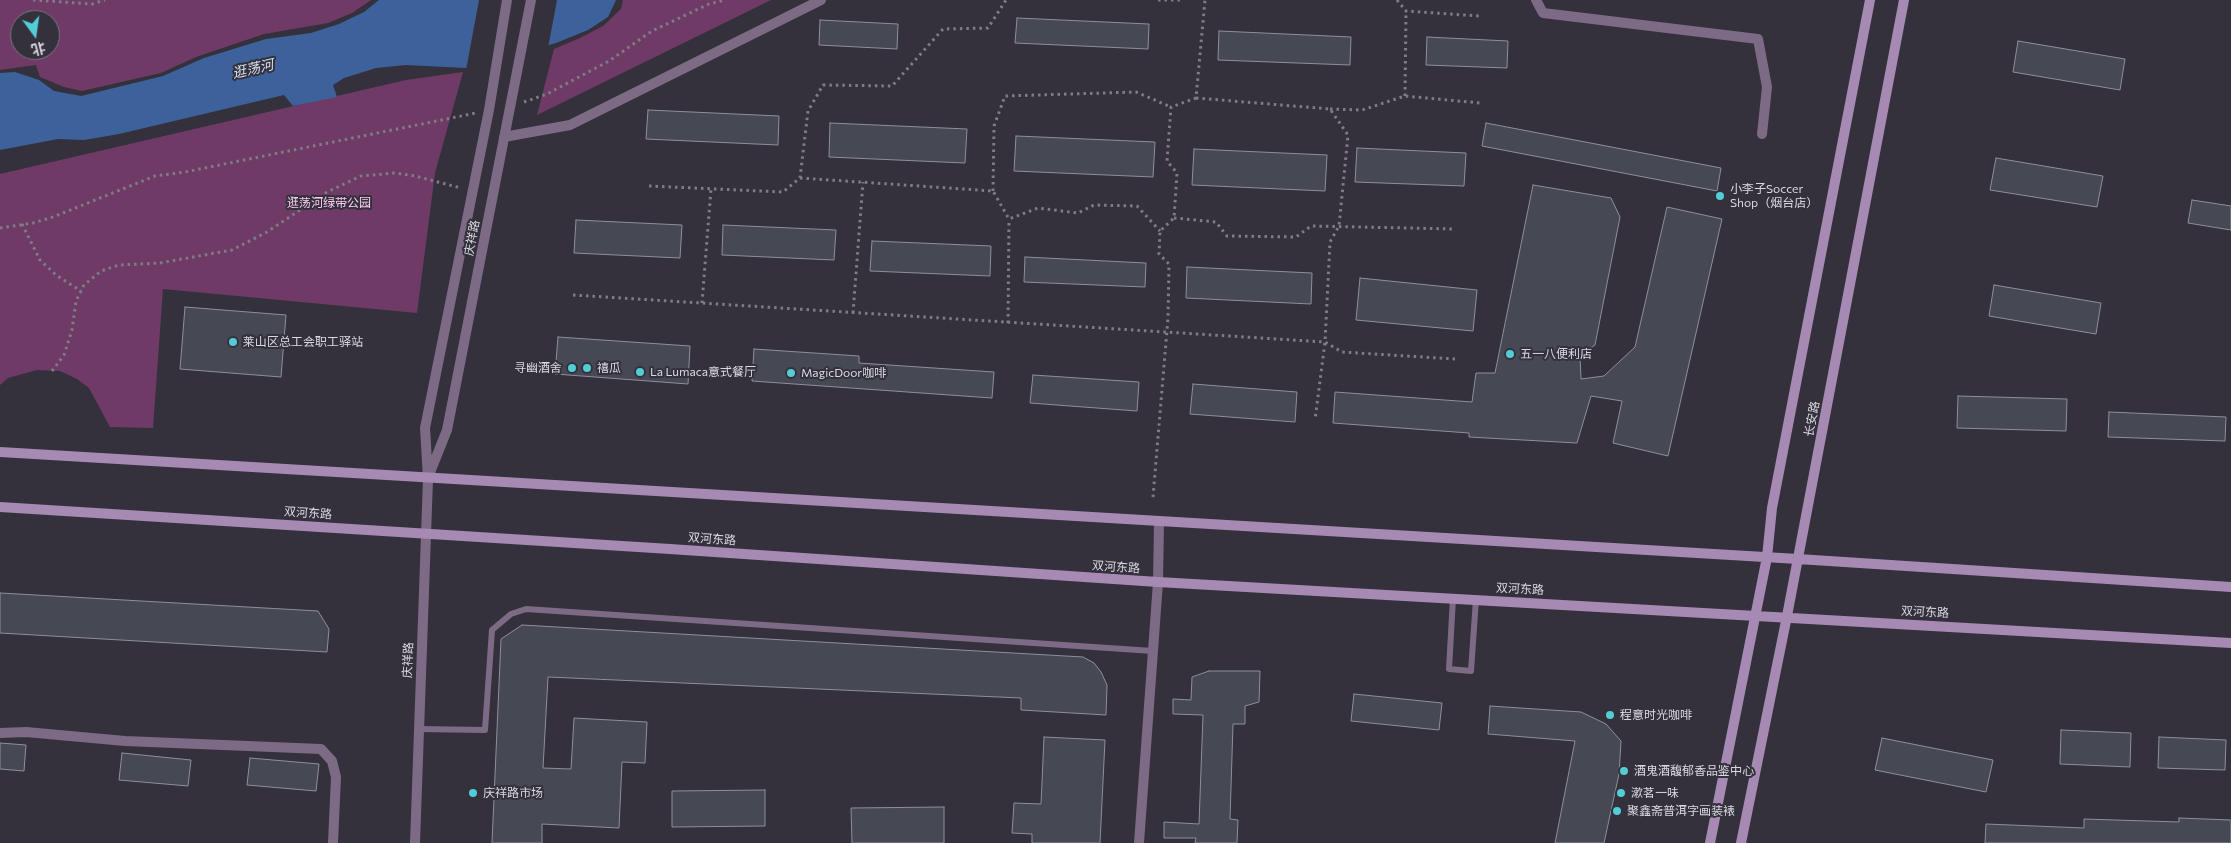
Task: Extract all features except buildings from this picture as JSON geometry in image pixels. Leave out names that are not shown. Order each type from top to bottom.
[{"type":"street","name":"庆祥路","points":[[415,843],[428,479],[425,428],[489,110],[507,0]]},
{"type":"street","name":"庆祥路","points":[[428,479],[447,430],[531,0]]},
{"type":"street","points":[[504,137],[570,125],[821,0]]},
{"type":"street","points":[[1536,0],[1542,13],[1758,39],[1767,87],[1762,134]]},
{"type":"street","name":"长安路","points":[[1710,843],[1767,557],[1772,508],[1870,0]]},
{"type":"street","name":"长安路","points":[[1742,843],[1904,0]]},
{"type":"street","points":[[0,452],[2231,586]]},
{"type":"street","name":"双河东路","points":[[0,507],[425,533],[1158,582],[1756,614],[2231,643]]},
{"type":"street","points":[[1139,843],[1158,582],[1158,522]]},
{"type":"street","points":[[0,733],[26,732],[125,741],[321,749],[332,761],[336,777],[333,843]]},
{"type":"lane","points":[[1453,598],[1449,669],[1471,671],[1476,599]]},
{"type":"lane","points":[[418,728],[485,730],[492,630],[511,614],[526,609],[1153,651]]},
{"type":"path","points":[[33,0],[92,4],[105,0]]},
{"type":"path","points":[[510,106],[547,94],[608,62],[652,31],[709,4],[725,0]]},
{"type":"path","points":[[800,178],[808,111],[823,86],[892,86],[943,29],[988,28],[1006,0]]},
{"type":"path","points":[[1158,0],[1180,0]]},
{"type":"path","points":[[1196,98],[1206,7],[1205,0]]},
{"type":"path","points":[[1397,0],[1406,11],[1405,96]]},
{"type":"path","points":[[1406,11],[1479,16]]},
{"type":"path","points":[[1008,323],[1008,219],[993,191],[994,126],[1005,96],[1136,92],[1171,107],[1196,98],[1362,110],[1405,96],[1480,103]]},
{"type":"path","points":[[1153,497],[1167,333],[1169,264],[1159,254],[1160,231],[1174,218],[1177,173],[1167,162],[1171,107]]},
{"type":"path","points":[[1315,420],[1325,342],[1330,242],[1339,226],[1348,135],[1330,109]]},
{"type":"path","points":[[0,228],[33,223],[71,211],[155,176],[185,172],[489,110]]},
{"type":"path","points":[[52,371],[64,355],[72,330],[76,301],[84,285],[101,271],[119,265],[160,263],[232,250],[267,232],[328,192],[361,176],[395,173],[472,190]]},
{"type":"path","points":[[649,186],[783,192],[800,178],[993,191]]},
{"type":"path","points":[[853,313],[863,182]]},
{"type":"path","points":[[702,303],[711,188]]},
{"type":"path","points":[[1008,219],[1038,208],[1078,213],[1094,206],[1137,206],[1160,231]]},
{"type":"path","points":[[1174,218],[1216,222],[1227,236],[1296,237],[1311,226],[1455,229]]},
{"type":"path","points":[[22,224],[40,260],[56,275],[81,291]]},
{"type":"path","points":[[574,295],[1325,342],[1342,352],[1455,359]]},
{"type":"green space","points":[[0,0],[371,0],[352,13],[328,23],[264,34],[196,57],[161,73],[82,91],[64,87],[40,77],[36,65],[0,70]]},
{"type":"green space","points":[[623,0],[771,0],[537,115],[554,49],[603,26],[621,9]]},
{"type":"green space","name":"逛荡河绿带公园","points":[[463,72],[435,173],[417,313],[163,289],[153,428],[110,427],[89,388],[77,379],[60,371],[37,370],[8,378],[0,385],[0,174],[406,80]]},
{"type":"water","name":"逛荡河","points":[[379,0],[616,0],[608,17],[588,30],[556,43],[466,68],[406,65],[376,68],[344,78],[333,85],[337,97],[293,106],[284,95],[119,134],[84,140],[58,139],[0,150],[0,73],[15,72],[39,80],[54,91],[81,96],[163,76],[204,58],[266,39],[311,33],[339,24],[364,12]]},
{"type":"pier","points":[[479,0],[557,0],[548,48],[466,70]]},
{"type":"place","name":"小李子Soccer Shop（烟台店）","points":[[1720,196]]},
{"type":"place","name":"莱山区总工会职工驿站","points":[[233,342]]},
{"type":"place","name":"五一八便利店","points":[[1510,354]]},
{"type":"place","name":"寻幽酒舍","points":[[572,368]]},
{"type":"place","name":"禧瓜","points":[[587,368]]},
{"type":"place","name":"La Lumaca意式餐厅","points":[[640,372]]},
{"type":"place","name":"MagicDoor咖啡","points":[[791,373]]},
{"type":"place","name":"程意时光咖啡","points":[[1610,715]]},
{"type":"place","name":"酒鬼酒馥郁香品鉴中心","points":[[1624,771]]},
{"type":"place","name":"庆祥路市场","points":[[473,793]]},
{"type":"place","name":"漱茗一味","points":[[1621,793]]},
{"type":"place","name":"聚鑫斋普洱字画装裱","points":[[1617,811]]}]
